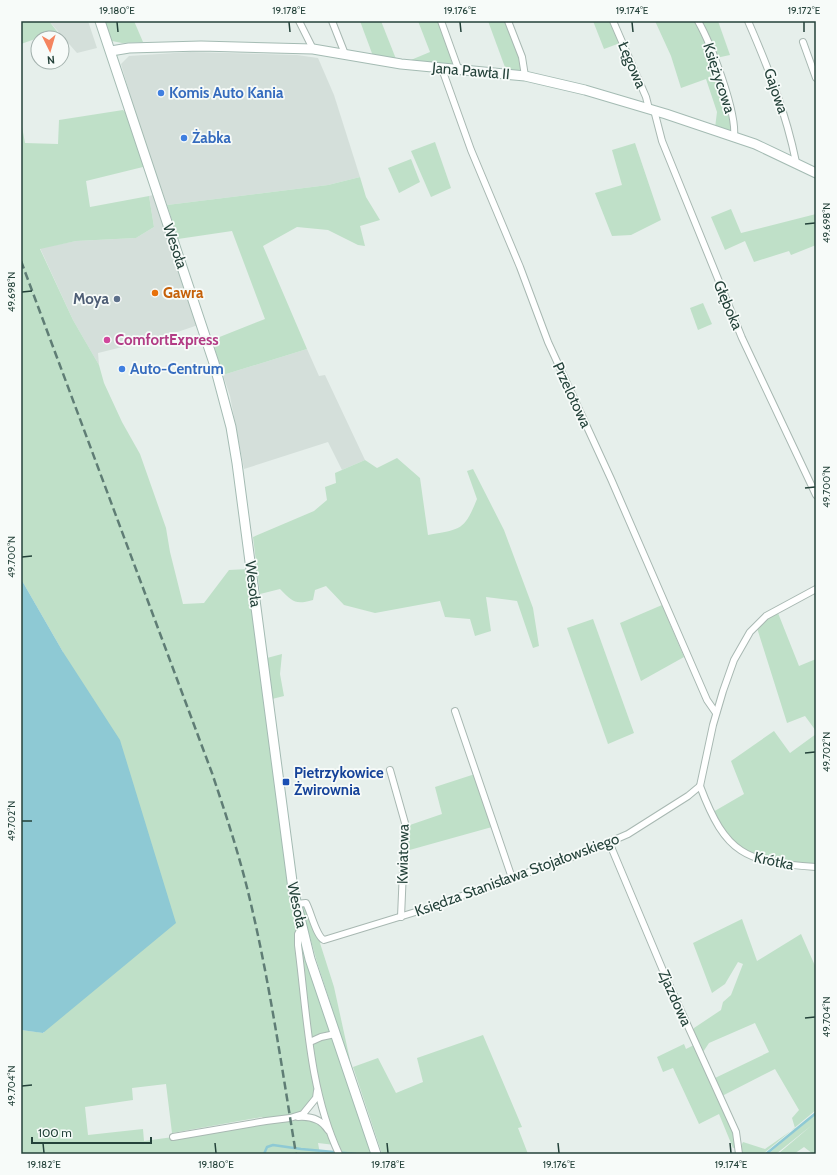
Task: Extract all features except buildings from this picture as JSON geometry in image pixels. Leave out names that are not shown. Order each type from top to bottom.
[{"type":"main road","name":"Wesoła","points":[[100,21],[214,363],[231,427],[287,849],[296,904],[335,1034],[375,1151]]},
{"type":"main road","name":"Jana Pawła II","points":[[111,51],[129,48],[201,46],[313,49],[442,70],[526,76],[585,90],[651,109],[734,137],[796,162],[816,173]]},
{"type":"street","points":[[299,21],[313,49]]},
{"type":"street","points":[[332,21],[345,54]]},
{"type":"street","points":[[441,21],[459,71]]},
{"type":"street","points":[[508,21],[522,57],[526,76]]},
{"type":"street","name":"Łęgowa","points":[[613,21],[651,109]]},
{"type":"street","name":"Księżycowa","points":[[698,21],[715,60],[735,128],[734,137]]},
{"type":"street","name":"Gajowa","points":[[748,21],[771,73],[789,129],[796,162]]},
{"type":"street","points":[[803,42],[816,78]]},
{"type":"street","name":"Przelotowa","points":[[442,70],[471,150],[520,267],[548,342],[611,479],[707,700],[716,713]]},
{"type":"street","name":"Głęboka","points":[[651,109],[662,141],[736,324],[816,495]]},
{"type":"street","points":[[700,786],[716,713],[734,660],[750,632],[766,616],[816,589]]},
{"type":"street","points":[[455,711],[512,878]]},
{"type":"street","name":"Kwiatowa","points":[[390,770],[405,823],[401,917]]},
{"type":"street","name":"Księdza Stanisława Stojałowskiego","points":[[296,904],[306,904],[312,913],[319,936],[324,940],[401,917],[609,842],[628,834],[688,796],[700,786]]},
{"type":"street","name":"Krótka","points":[[700,786],[707,805],[722,834],[740,852],[760,860],[816,867]]},
{"type":"street","name":"Zjazdowa","points":[[609,842],[667,980],[736,1132],[739,1154]]},
{"type":"street","points":[[302,928],[298,934],[298,945],[310,1042],[318,1086],[332,1137],[339,1154]]},
{"type":"street","points":[[310,1042],[321,1037],[335,1034]]},
{"type":"street","points":[[295,1117],[304,1114],[311,1106],[316,1098],[318,1086]]},
{"type":"street","points":[[173,1137],[307,1116],[318,1120],[332,1137]]},
{"type":"shaded area","points":[[49,21],[88,21],[97,48],[77,53],[70,45],[70,30],[57,30]]},
{"type":"shaded area","points":[[190,52],[297,55],[318,58],[334,95],[360,177],[328,185],[167,205],[137,119],[121,64],[129,56]]},
{"type":"shaded area","points":[[157,194],[198,325],[163,337],[98,353],[99,365],[73,320],[40,248],[76,241],[136,238],[154,227],[149,196]]},
{"type":"shaded area","points":[[307,349],[319,376],[325,375],[365,460],[342,470],[328,442],[244,469],[230,396],[223,375]]},
{"type":"green space","points":[[21,21],[49,21],[56,30],[30,30],[30,41],[21,44]]},
{"type":"green space","points":[[105,21],[134,21],[143,42],[122,43],[112,41]]},
{"type":"green space","points":[[360,21],[381,21],[396,59],[373,56]]},
{"type":"green space","points":[[418,21],[439,21],[454,63],[449,65],[406,62],[430,52]]},
{"type":"green space","points":[[488,21],[506,21],[520,58],[521,70],[506,70]]},
{"type":"green space","points":[[593,21],[612,21],[620,43],[604,49]]},
{"type":"green space","points":[[655,21],[697,21],[711,57],[733,131],[731,133],[715,128],[717,112],[706,79],[681,88],[671,56]]},
{"type":"green space","points":[[702,21],[718,21],[730,55],[716,58]]},
{"type":"green space","points":[[123,110],[131,118],[147,166],[86,181],[90,207],[149,196],[154,227],[136,238],[76,241],[40,249],[73,320],[99,365],[104,383],[122,422],[140,454],[166,528],[170,552],[183,604],[204,603],[229,570],[248,569],[296,904],[376,1154],[339,1154],[335,1145],[318,1143],[320,1154],[21,1154],[21,1030],[44,1033],[63,652],[21,579],[21,121],[25,143],[58,144],[59,120]],"holes":[[[166,1084],[172,1133],[262,1117],[266,1121],[144,1141],[143,1129],[88,1135],[85,1107],[133,1100],[132,1088]],[[318,1087],[326,1126],[307,1116],[295,1117],[311,1106]]]},
{"type":"green space","points":[[435,142],[451,188],[431,197],[411,151]]},
{"type":"green space","points":[[635,143],[661,220],[631,235],[612,236],[595,193],[622,185],[612,150]]},
{"type":"green space","points":[[411,159],[420,182],[399,193],[388,168]]},
{"type":"green space","points":[[360,177],[366,197],[380,220],[360,226],[365,246],[358,245],[328,230],[297,227],[263,246],[307,349],[223,375],[212,340],[265,319],[232,231],[178,239],[167,205],[328,185]]},
{"type":"green space","points":[[731,209],[741,233],[816,214],[816,245],[791,255],[789,251],[754,262],[745,241],[725,250],[711,217]]},
{"type":"green space","points":[[703,303],[712,324],[698,330],[690,308]]},
{"type":"green space","points":[[397,458],[420,478],[428,535],[455,529],[464,523],[473,509],[477,499],[467,471],[473,469],[504,530],[533,608],[539,646],[533,648],[517,601],[486,597],[491,631],[475,636],[470,619],[445,617],[440,601],[375,613],[344,605],[326,586],[315,590],[313,600],[302,602],[291,600],[280,589],[260,594],[253,537],[314,511],[327,500],[325,487],[336,483],[335,473],[365,460],[377,468]]},
{"type":"green space","points":[[662,605],[684,657],[641,681],[620,623]]},
{"type":"green space","points":[[778,613],[799,666],[816,659],[816,731],[805,716],[787,723],[757,628],[769,617]]},
{"type":"green space","points":[[593,619],[634,733],[608,744],[567,628]]},
{"type":"green space","points":[[282,654],[280,674],[284,696],[272,699],[267,658]]},
{"type":"green space","points":[[774,731],[790,753],[816,734],[816,865],[767,859],[745,851],[725,834],[713,812],[744,794],[731,761]]},
{"type":"green space","points":[[475,774],[492,827],[406,851],[407,826],[442,814],[435,787]]},
{"type":"green space","points":[[303,907],[306,907],[323,942],[320,943],[334,987],[350,1060],[317,962],[302,909]]},
{"type":"green space","points":[[742,919],[757,961],[801,934],[816,968],[816,1110],[795,1128],[792,1118],[799,1110],[775,1069],[722,1096],[715,1078],[769,1052],[755,1023],[709,1043],[703,1052],[693,1030],[721,1010],[723,1002],[731,995],[743,964],[738,962],[725,984],[712,993],[693,943]]},
{"type":"green space","points":[[483,1035],[522,1127],[518,1128],[528,1154],[382,1154],[353,1067],[378,1058],[396,1093],[423,1082],[417,1058]]},
{"type":"green space","points":[[684,1044],[686,1049],[694,1045],[735,1133],[737,1147],[733,1148],[719,1114],[699,1124],[673,1068],[663,1072],[657,1057]]},
{"type":"green space","points":[[816,1114],[816,1154],[813,1154],[804,1147],[794,1154],[778,1154],[812,1125],[776,1154],[768,1154]]},
{"type":"green space","points":[[791,1131],[763,1154],[742,1154],[741,1146],[743,1142],[765,1149]]},
{"type":"water","points":[[21,579],[63,652],[120,740],[176,923],[43,1033],[21,1030]]},
{"type":"waterway","points":[[766,1154],[816,1113]]},
{"type":"waterway","points":[[264,1154],[267,1147],[273,1145],[356,1154]]},
{"type":"railway","points":[[21,261],[212,773],[232,836],[246,884],[264,963],[296,1154]]},
{"type":"place","name":"Komis Auto Kania","points":[[161,93]]},
{"type":"place","name":"Żabka","points":[[184,138]]},
{"type":"place","name":"Gawra","points":[[155,293]]},
{"type":"place","name":"Moya","points":[[117,299]]},
{"type":"place","name":"ComfortExpress","points":[[107,340]]},
{"type":"place","name":"Auto-Centrum","points":[[122,369]]},
{"type":"place","name":"Pietrzykowice Żwirownia","points":[[286,782]]}]
